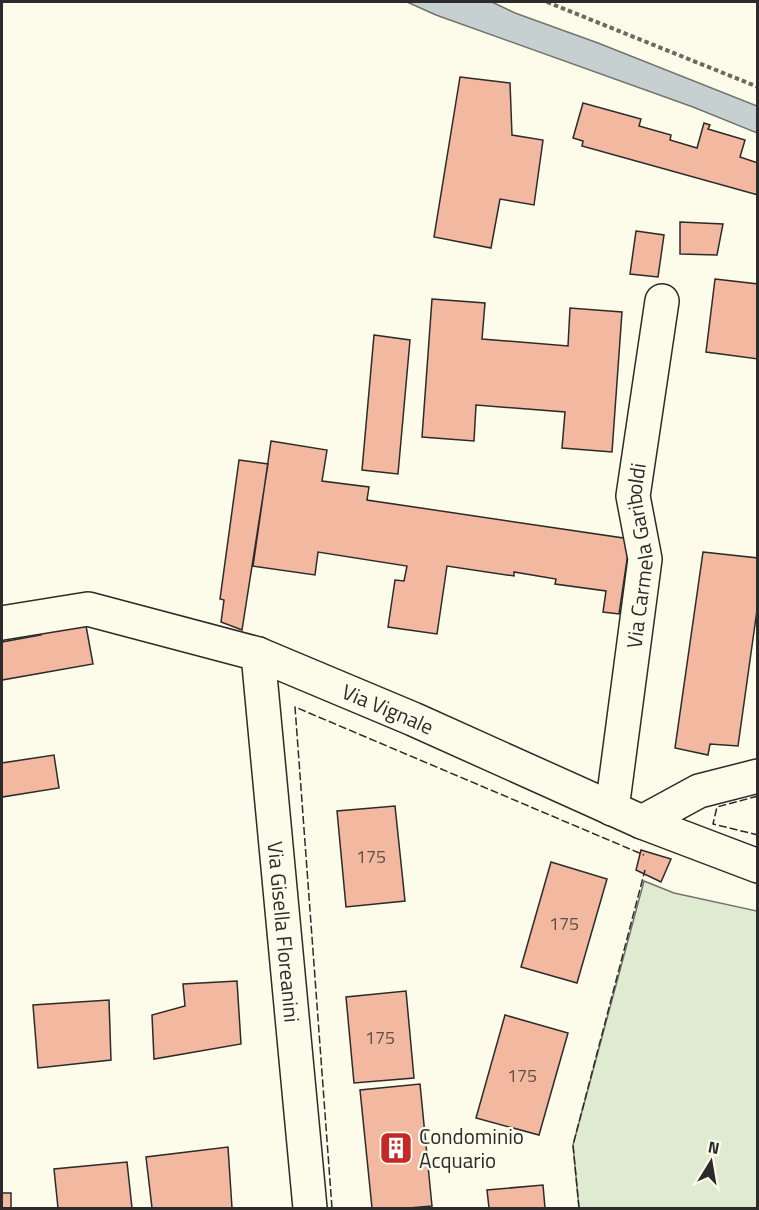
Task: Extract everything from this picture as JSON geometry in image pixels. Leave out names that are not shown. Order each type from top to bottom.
[{"type":"street","name":"Via Carmela Gariboldi","points":[[612,809],[645,559],[633,496],[662,301]]},
{"type":"street","name":"Via Vignale","points":[[2,623],[88,609],[258,654],[413,719],[642,822],[758,866]]},
{"type":"street","name":"Via Gisella Floreanini","points":[[258,654],[310,1209]]},
{"type":"street","points":[[642,822],[699,791],[758,777]]},
{"type":"path","points":[[547,2],[758,87]]},
{"type":"green space","points":[[644,881],[674,893],[757,911],[757,1208],[579,1208],[573,1145]]},
{"type":"shaded area","points":[[407,2],[492,2],[515,13],[757,106],[757,133],[693,107],[436,15]]},
{"type":"building","points":[[460,77],[510,83],[512,135],[543,140],[534,205],[500,199],[491,248],[434,237]]},
{"type":"building","points":[[583,103],[641,119],[639,126],[671,135],[670,140],[697,148],[704,123],[710,125],[708,129],[745,140],[740,157],[758,163],[758,195],[582,146],[583,141],[573,138]]},
{"type":"building","points":[[680,222],[723,224],[717,255],[680,254]]},
{"type":"building","points":[[636,231],[664,235],[658,277],[630,274]]},
{"type":"building","points":[[715,279],[758,284],[758,359],[706,352]]},
{"type":"building","points":[[432,299],[485,303],[482,339],[568,346],[570,308],[622,312],[612,452],[562,448],[565,412],[476,405],[474,441],[422,437]]},
{"type":"building","points":[[374,335],[410,340],[398,474],[362,470]]},
{"type":"building","points":[[271,441],[327,450],[322,481],[369,487],[367,500],[630,539],[619,614],[603,612],[606,591],[555,584],[556,579],[514,572],[514,576],[447,566],[437,634],[388,627],[395,580],[404,581],[407,566],[318,552],[315,575],[253,566]]},
{"type":"building","points":[[239,460],[268,464],[242,630],[221,622],[224,600],[220,599]]},
{"type":"building","points":[[703,552],[758,558],[758,603],[738,746],[710,744],[708,755],[675,748]]},
{"type":"building","points":[[84,615],[93,664],[2,680],[2,642],[41,635],[38,623]]},
{"type":"building","points":[[54,755],[59,788],[2,797],[2,763]]},
{"type":"building","points":[[395,806],[405,901],[346,907],[337,811]]},
{"type":"building","points":[[641,850],[671,859],[661,882],[636,870]]},
{"type":"building","points":[[551,862],[607,879],[577,983],[521,967]]},
{"type":"building","points":[[237,981],[241,1044],[154,1059],[152,1015],[185,1006],[183,984]]},
{"type":"building","name":"Condominio Acquario","points":[[406,991],[414,1078],[354,1083],[346,997]]},
{"type":"building","points":[[109,1000],[111,1060],[38,1068],[33,1005]]},
{"type":"building","name":"Condominio Acquario","points":[[505,1015],[568,1033],[539,1135],[476,1118]]},
{"type":"building","name":"Condominio Acquario","points":[[420,1084],[432,1206],[372,1208],[360,1090]]},
{"type":"building","points":[[228,1147],[232,1208],[152,1208],[146,1157]]},
{"type":"building","points":[[127,1162],[132,1208],[58,1208],[54,1169]]},
{"type":"building","name":"Condominio Acquario","points":[[543,1185],[545,1208],[489,1208],[487,1190]]},
{"type":"building","points":[[2,1193],[11,1193],[11,1208],[2,1208]]},
{"type":"fence","points":[[332,1208],[295,707],[644,855]]},
{"type":"fence","points":[[758,796],[717,807],[713,824],[758,835]]},
{"type":"fence","points":[[579,1208],[573,1145],[645,870]]},
{"type":"place","name":"Condominio Acquario","points":[[396,1148]]}]
